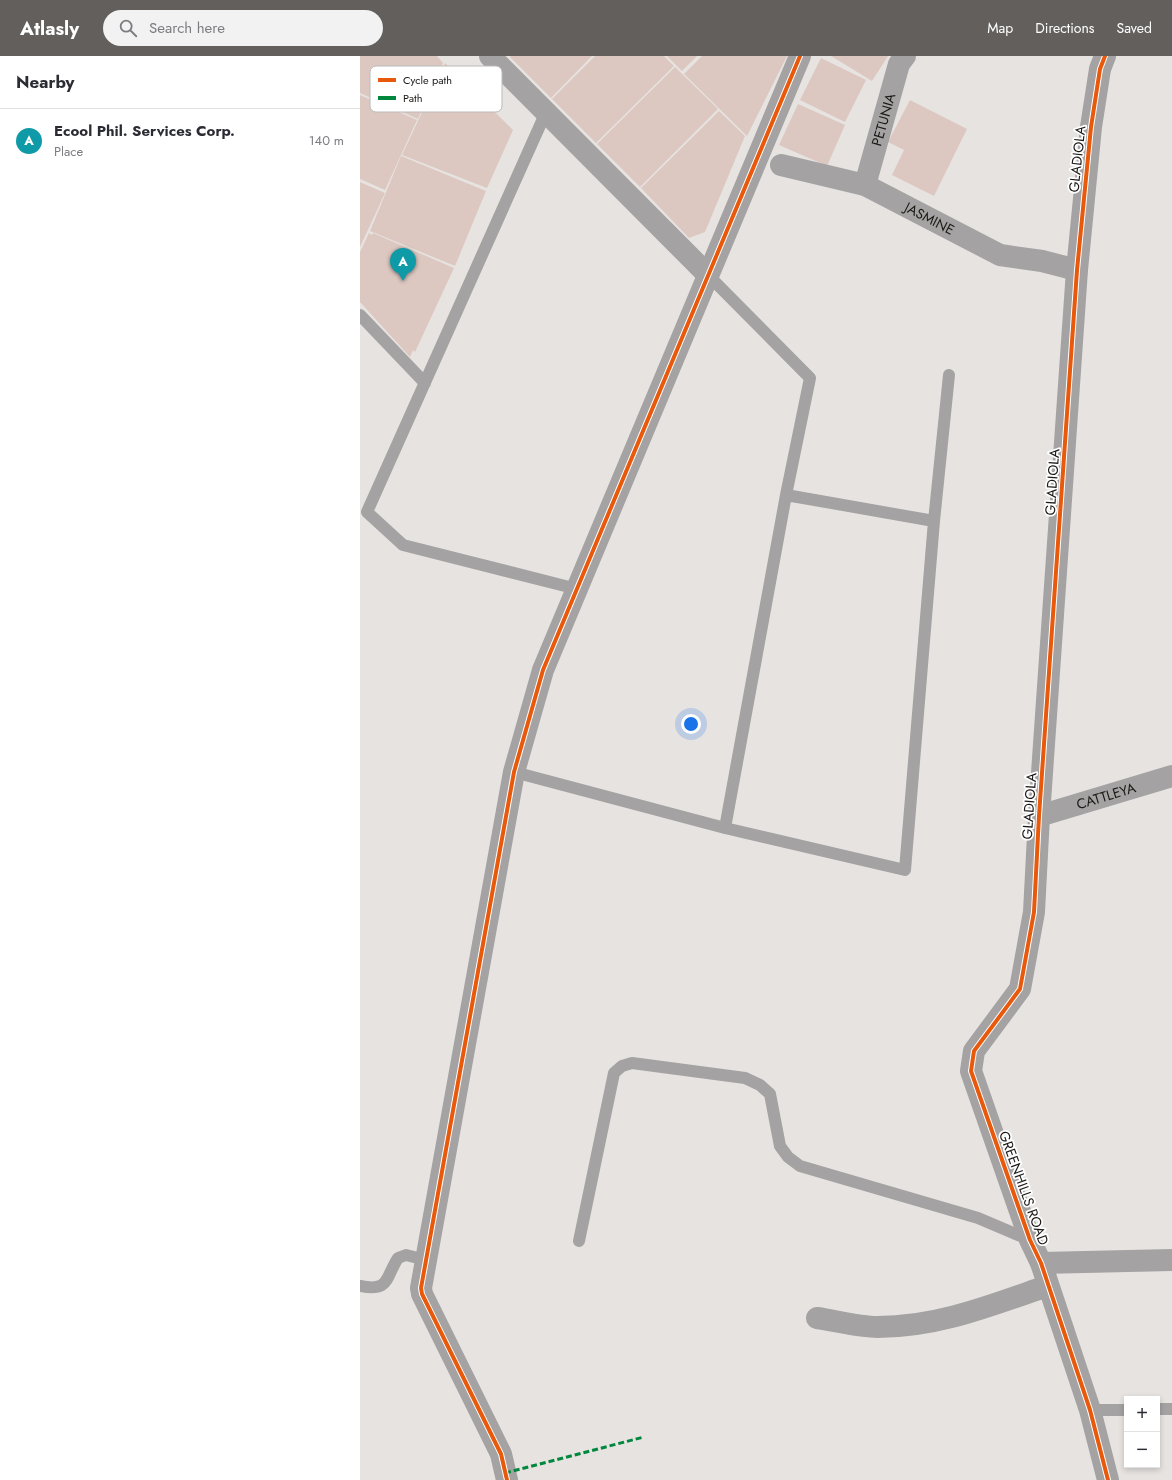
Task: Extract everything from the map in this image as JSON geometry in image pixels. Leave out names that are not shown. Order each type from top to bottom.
[{"type":"street","points":[[490,56],[500,66]]},
{"type":"street","points":[[507,1480],[501,1454],[422,1294],[421,1288],[514,772],[543,670],[800,56]]},
{"type":"street","name":"PETUNIA","points":[[865,185],[899,64],[905,56]]},
{"type":"street","name":"GLADIOLA","points":[[1034,912],[1039,816],[1078,270],[1091,128],[1100,69],[1105,56]]},
{"type":"street","points":[[502,68],[708,275]]},
{"type":"street","name":"JASMINE","points":[[781,165],[865,185],[1000,255],[1042,261],[1078,270]]},
{"type":"street","name":"CATTLEYA","points":[[1039,816],[1172,776]]},
{"type":"street","name":"GREENHILLS ROAD","points":[[1034,912],[1020,989],[974,1051],[971,1071],[1030,1240],[1041,1263],[1047,1286],[1090,1410],[1105,1479]]},
{"type":"street","points":[[1041,1263],[1172,1260]]},
{"type":"street","points":[[817,1318],[876,1327],[914,1325],[955,1317],[1047,1286]]},
{"type":"lane","points":[[546,112],[425,383],[364,508],[403,545],[577,589]]},
{"type":"lane","points":[[708,275],[810,378],[786,495],[725,828]]},
{"type":"lane","points":[[360,315],[425,383]]},
{"type":"lane","points":[[514,772],[725,828],[905,870],[934,521],[949,375]]},
{"type":"lane","points":[[786,495],[934,521]]},
{"type":"lane","points":[[580,1241],[614,1073],[622,1066],[632,1063],[745,1078],[760,1085],[770,1094],[780,1146],[788,1157],[800,1166],[978,1218],[1030,1240]]},
{"type":"lane","points":[[360,1286],[376,1288],[383,1285],[388,1280],[393,1266],[398,1258],[406,1256],[426,1260]]},
{"type":"lane","points":[[1160,1409],[1172,1409]]},
{"type":"lane","points":[[1090,1410],[1124,1410]]},
{"type":"building","points":[[360,56],[437,56],[443,63],[442,66],[370,66],[370,97],[360,93]]},
{"type":"building","points":[[592,56],[551,98],[510,57]]},
{"type":"building","points":[[595,56],[664,56],[674,66],[596,143],[552,99]]},
{"type":"building","points":[[667,56],[697,56],[682,71]]},
{"type":"building","points":[[702,56],[787,56],[747,136],[684,74]]},
{"type":"building","points":[[831,56],[888,56],[872,81]]},
{"type":"building","points":[[821,58],[866,80],[845,122],[800,100]]},
{"type":"building","points":[[675,67],[718,109],[640,187],[597,144]]},
{"type":"building","points":[[360,95],[370,99],[370,112],[399,112],[417,120],[385,190],[360,179]]},
{"type":"building","points":[[910,100],[967,129],[934,196],[892,175],[904,150],[888,142]]},
{"type":"building","points":[[798,104],[845,125],[827,166],[779,145]]},
{"type":"building","points":[[719,111],[745,136],[705,232],[689,238],[641,188]]},
{"type":"building","points":[[402,112],[421,112],[418,119]]},
{"type":"building","points":[[422,112],[495,112],[513,130],[487,188],[402,155]]},
{"type":"building","points":[[401,156],[486,191],[455,266],[370,231]]},
{"type":"building","points":[[360,182],[385,193],[360,247]]},
{"type":"building","points":[[369,233],[372,235],[373,233],[454,268],[415,352],[413,350],[410,357],[360,302],[360,252]]},
{"type":"marked path","points":[[505,1473],[644,1437]]},
{"type":"cycle path","points":[[507,1480],[501,1454],[422,1294],[421,1288],[514,772],[543,670],[800,56]]},
{"type":"cycle path","points":[[1105,56],[1100,69],[1091,127],[1077,270],[1039,816],[1034,912],[1020,989],[974,1051],[971,1071],[1030,1240],[1041,1263],[1090,1410],[1108,1480]]},
{"type":"place","name":"Ecool Phil. Services Corp.","points":[[403,281]]}]
